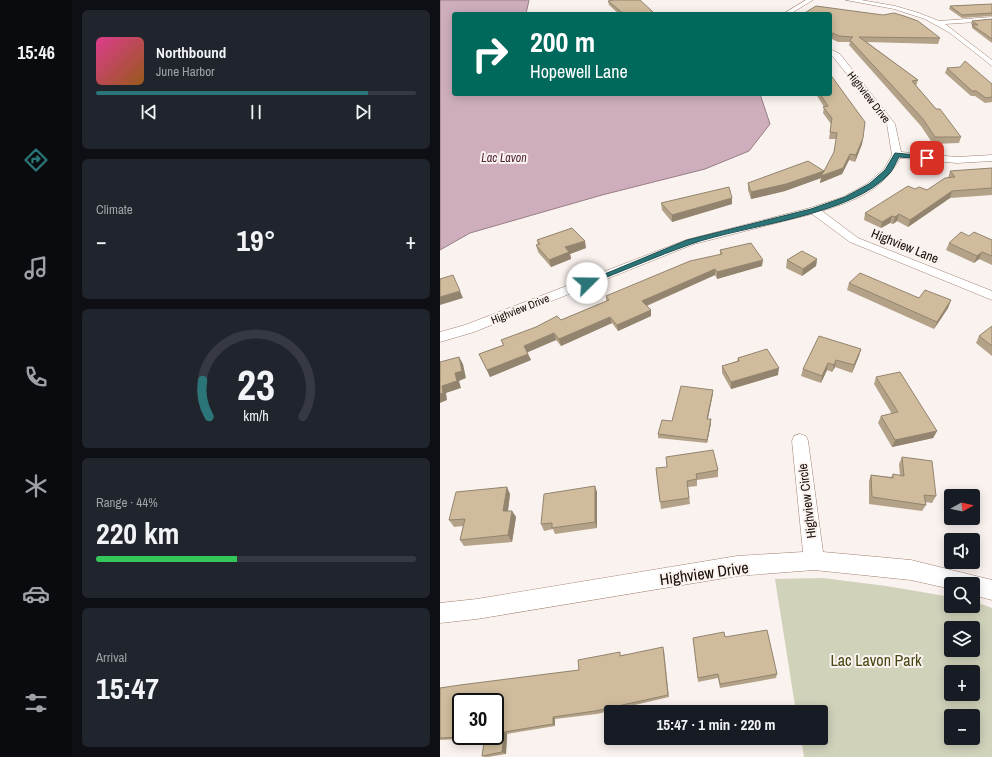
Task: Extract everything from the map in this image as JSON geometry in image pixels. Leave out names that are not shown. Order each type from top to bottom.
[{"type":"street","points":[[789,12],[810,0]]},
{"type":"street","points":[[849,0],[914,13],[938,23],[951,31],[992,64]]},
{"type":"street","points":[[938,23],[992,19]]},
{"type":"street","name":"Highview Drive","points":[[440,337],[469,329],[690,242],[814,210],[847,199],[871,186],[888,171],[897,155],[891,124],[837,56],[832,52]]},
{"type":"street","points":[[897,155],[957,160],[992,158]]},
{"type":"street","name":"Highview Lane","points":[[814,210],[854,240],[992,296]]},
{"type":"street","name":"Highview Circle","points":[[800,440],[814,561]]},
{"type":"street","name":"Highview Drive","points":[[440,613],[477,609],[737,566],[814,561],[911,570],[944,578]]},
{"type":"street","points":[[980,587],[992,590]]},
{"type":"green space","name":"Lac Lavon Park","points":[[823,578],[886,586],[944,596],[944,613],[980,613],[980,604],[992,608],[992,757],[804,757],[802,745],[828,745],[828,705],[795,705],[775,579]]},
{"type":"water","name":"Lac Lavon","points":[[440,0],[529,0],[526,12],[452,12],[452,96],[761,96],[770,124],[749,151],[705,169],[602,195],[470,233],[440,250]]},
{"type":"building","points":[[640,0],[653,12],[622,12],[608,1]]},
{"type":"building","points":[[992,4],[992,13],[962,15],[950,6]]},
{"type":"building","points":[[816,6],[883,15],[894,13],[918,21],[940,38],[859,37],[918,80],[912,81],[936,109],[940,109],[961,137],[935,137],[923,119],[850,40],[853,37],[839,36],[832,33],[832,12],[806,12]]},
{"type":"building","points":[[992,19],[992,39],[972,25],[978,25],[972,21]]},
{"type":"building","points":[[965,61],[992,84],[992,97],[986,98],[976,91],[972,91],[947,68],[960,67]]},
{"type":"building","points":[[832,77],[865,122],[863,138],[856,155],[850,154],[843,168],[821,176],[834,152],[837,133],[830,132],[832,118],[823,107],[828,106],[821,96],[832,96]]},
{"type":"building","points":[[808,161],[824,171],[786,184],[751,192],[748,183]]},
{"type":"building","points":[[992,168],[992,188],[952,191],[910,220],[899,214],[882,222],[865,213],[908,186],[915,189],[919,187],[927,190],[945,178],[955,177],[950,171]]},
{"type":"building","points":[[729,187],[732,198],[672,215],[661,203]]},
{"type":"building","points":[[572,228],[585,241],[565,247],[569,252],[549,260],[536,245],[540,244],[537,240]]},
{"type":"building","points":[[961,232],[969,236],[974,232],[992,240],[992,256],[982,252],[977,256],[949,243]]},
{"type":"building","points":[[751,243],[763,260],[717,272],[715,269],[642,301],[651,310],[617,325],[610,317],[559,339],[554,333],[524,346],[528,354],[487,370],[479,354],[504,345],[501,340],[536,327],[557,316],[561,320],[609,300],[606,296],[690,261],[722,254],[720,250]]},
{"type":"building","points":[[802,251],[817,259],[803,269],[787,260]]},
{"type":"building","points":[[860,273],[919,298],[925,290],[951,300],[937,322],[849,283]]},
{"type":"building","points":[[453,275],[460,291],[440,297],[440,279]]},
{"type":"building","points":[[992,326],[992,346],[979,336]]},
{"type":"building","points":[[819,336],[861,349],[854,365],[836,360],[834,365],[828,363],[822,376],[803,369]]},
{"type":"building","points":[[767,349],[779,368],[731,382],[722,366],[739,361],[738,358]]},
{"type":"building","points":[[459,357],[462,371],[455,373],[457,381],[442,386],[443,393],[440,394],[440,362]]},
{"type":"building","points":[[900,372],[937,431],[895,440],[881,416],[898,412],[876,377]]},
{"type":"building","points":[[681,386],[713,390],[707,419],[711,419],[707,440],[658,434],[662,420],[672,421]]},
{"type":"building","points":[[713,450],[718,470],[696,474],[697,479],[687,481],[689,498],[660,502],[656,468],[667,467],[666,457]]},
{"type":"building","points":[[902,457],[932,461],[936,496],[924,495],[926,505],[872,497],[871,475],[893,478],[893,474],[904,476]]},
{"type":"building","points":[[595,486],[595,522],[552,528],[552,523],[541,524],[544,494]]},
{"type":"building","points":[[507,487],[503,511],[512,511],[508,535],[460,540],[465,519],[449,520],[456,492]]},
{"type":"building","points":[[767,630],[777,674],[720,684],[718,674],[698,678],[693,638],[724,632],[725,637]]},
{"type":"building","points":[[663,647],[668,695],[622,705],[604,705],[604,709],[553,717],[553,724],[504,732],[504,693],[452,693],[452,737],[440,738],[440,688],[579,670],[578,660],[620,652],[620,656]]},
{"type":"building","points":[[484,745],[503,745],[502,752],[482,756]]},
{"type":"route","points":[[587,283],[690,242],[814,210],[847,199],[871,186],[888,171],[897,155],[927,158]]}]
